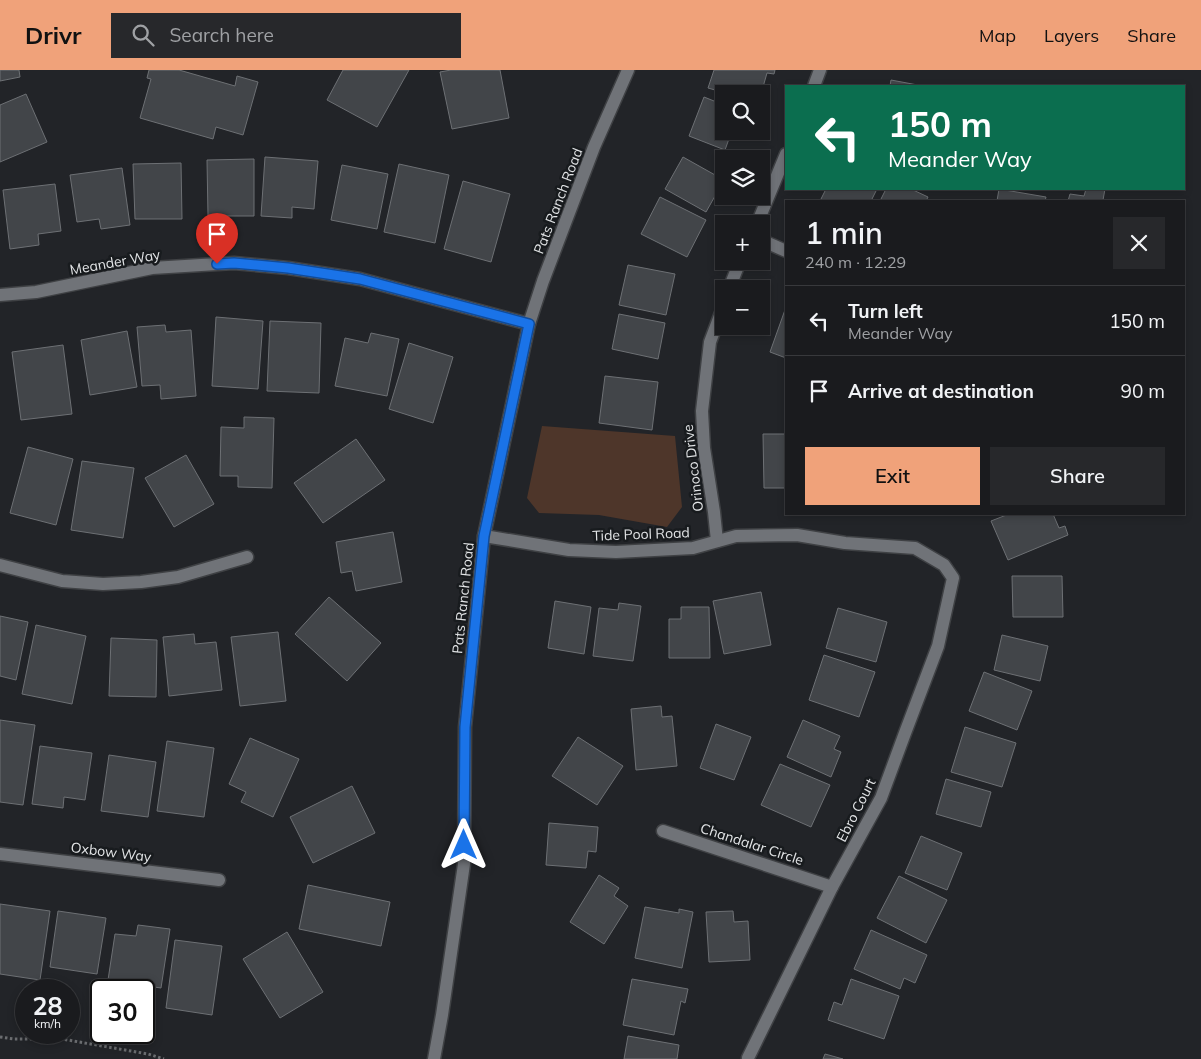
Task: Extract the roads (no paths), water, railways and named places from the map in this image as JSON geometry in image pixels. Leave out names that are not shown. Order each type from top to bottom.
[{"type":"street","name":"Pats Ranch Road","points":[[434,1059],[464,864],[465,727],[484,536],[529,324],[543,281],[594,148],[628,70]]},
{"type":"street","points":[[814,85],[820,70]]},
{"type":"street","points":[[761,215],[785,156]]},
{"type":"street","points":[[770,244],[785,251]]},
{"type":"street","name":"Meander Way","points":[[0,295],[36,292],[152,268],[234,263],[288,268],[360,279],[529,324]]},
{"type":"street","name":"Orinoco Drive","points":[[715,329],[710,342],[702,411],[704,448],[717,541]]},
{"type":"street","name":"Tide Pool Road","points":[[484,536],[569,550],[616,552],[693,548],[736,536],[797,535],[845,543],[915,548],[944,565]]},
{"type":"street","points":[[0,565],[62,581],[103,584],[141,582],[178,577],[247,557]]},
{"type":"street","name":"Ebro Court","points":[[748,1058],[832,886],[881,798],[938,646],[952,578],[944,565]]},
{"type":"street","name":"Chandalar Circle","points":[[663,831],[832,886]]},
{"type":"street","name":"Oxbow Way","points":[[0,854],[219,880]]}]
